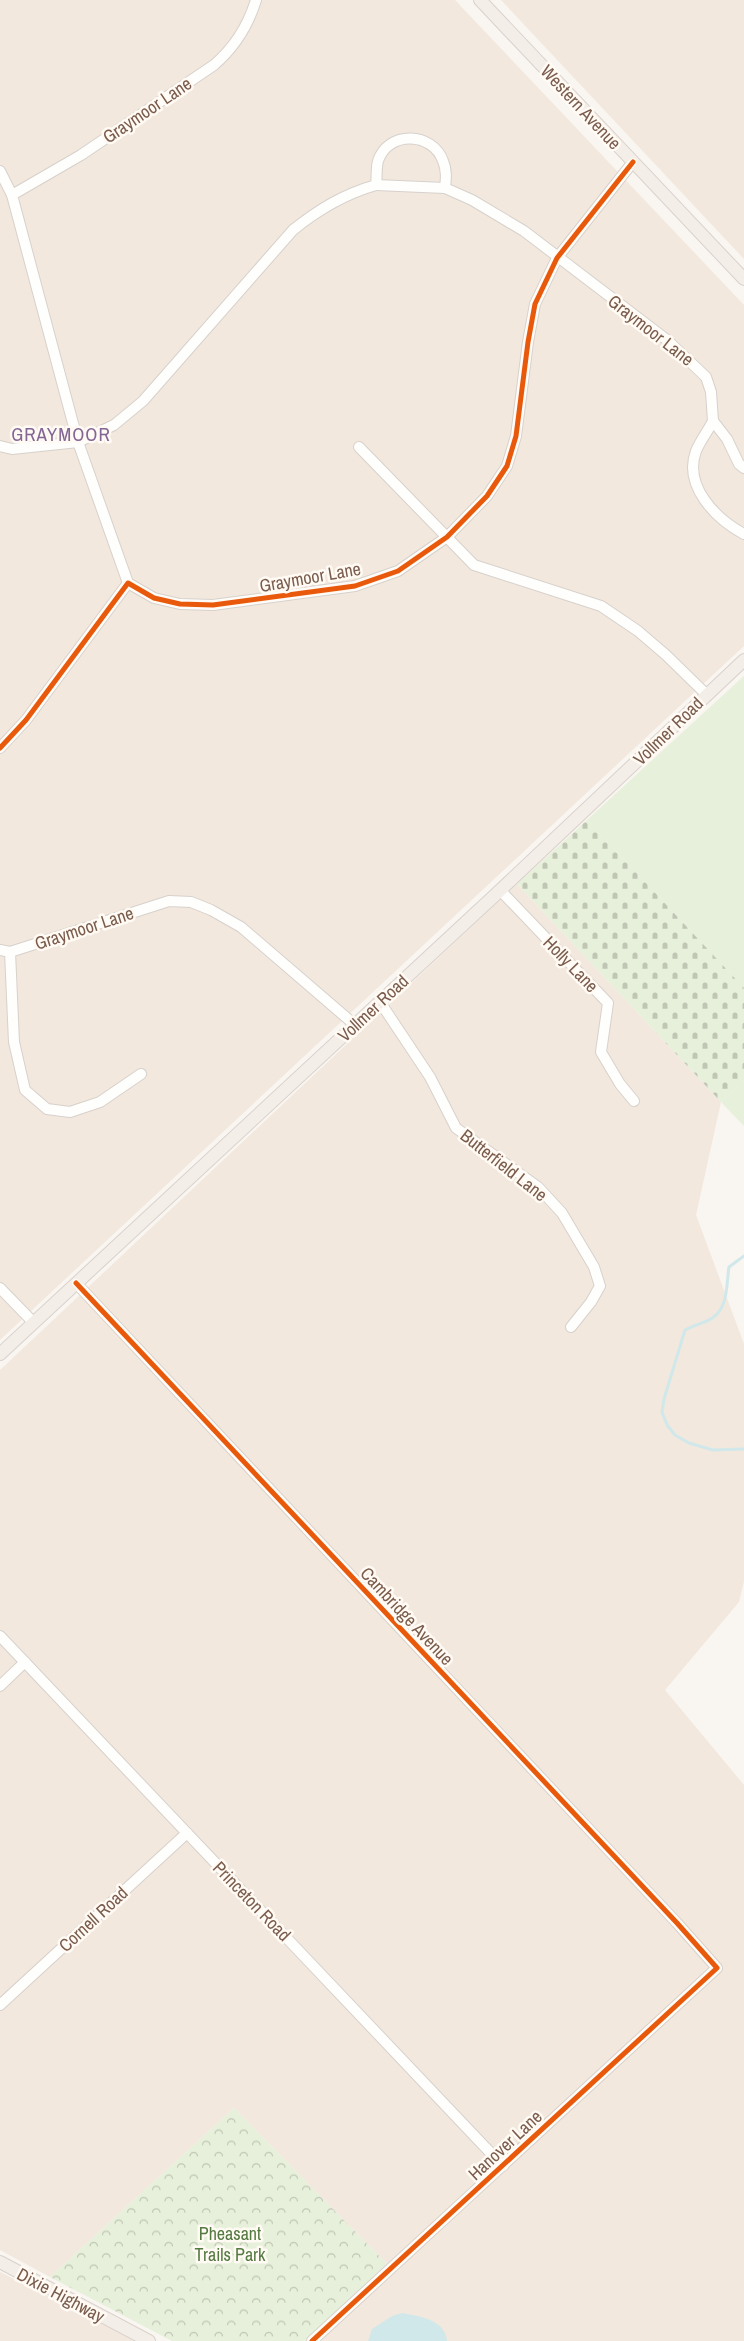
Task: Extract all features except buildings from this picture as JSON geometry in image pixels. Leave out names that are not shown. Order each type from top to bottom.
[{"type":"main road","name":"Western Avenue","points":[[480,0],[744,279]]},
{"type":"main road","name":"Vollmer Road","points":[[0,1354],[380,1002],[744,660]]},
{"type":"main road","name":"Dixie Highway","points":[[0,2262],[149,2341]]},
{"type":"street","name":"Graymoor Lane","points":[[12,195],[82,155],[214,64],[231,48],[240,35],[256,0]]},
{"type":"street","points":[[376,185],[378,161],[387,147],[402,138],[419,138],[436,150],[443,160],[446,173],[445,188]]},
{"type":"street","name":"Graymoor Lane","points":[[128,583],[154,598],[180,604],[213,606],[345,588],[398,571],[447,537],[487,496],[507,466],[516,436],[528,342],[535,304],[557,258],[633,162]]},
{"type":"street","points":[[0,171],[12,195],[78,442],[128,583],[26,720],[0,748]]},
{"type":"street","name":"Graymoor Lane","points":[[0,446],[12,449],[78,442],[114,425],[143,401],[293,230],[321,208],[361,189],[376,185],[445,188],[499,215],[524,231],[667,340],[696,365],[709,384],[713,421]]},
{"type":"street","points":[[744,468],[739,464],[727,439],[713,421],[695,452],[694,479],[700,494],[728,526],[744,534]]},
{"type":"street","points":[[359,447],[474,565],[601,606],[638,631],[706,694]]},
{"type":"street","name":"Holly Lane","points":[[500,890],[608,1003],[601,1052],[620,1084],[634,1101]]},
{"type":"street","name":"Graymoor Lane","points":[[141,1074],[100,1102],[70,1112],[47,1109],[25,1090],[14,1042],[5,951],[168,901],[190,902],[211,910],[241,927],[355,1025]]},
{"type":"street","name":"Butterfield Lane","points":[[380,1002],[430,1078],[456,1128],[538,1187],[562,1213],[594,1267],[600,1286],[591,1302],[571,1327]]},
{"type":"street","name":"Cambridge Avenue","points":[[76,1283],[696,1943],[717,1968]]},
{"type":"street","points":[[0,1288],[34,1323]]},
{"type":"street","name":"Princeton Road","points":[[0,1636],[503,2166]]},
{"type":"street","points":[[0,1686],[25,1662]]},
{"type":"street","name":"Cornell Road","points":[[0,2005],[187,1833]]},
{"type":"street","name":"Hanover Lane","points":[[312,2341],[717,1968]]},
{"type":"shaded area","points":[[0,0],[455,0],[744,305],[744,646],[0,1340]]},
{"type":"shaded area","points":[[501,0],[744,0],[744,259]]},
{"type":"shaded area","points":[[517,884],[721,1102],[696,1215],[744,1344],[744,1581],[739,1602],[665,1690],[744,1785],[744,2341],[305,2341],[388,2265],[234,2108],[50,2277],[0,2250],[0,1370]]},
{"type":"shaded area","points":[[0,2272],[137,2341],[0,2341]]},
{"type":"green space","points":[[744,676],[744,988],[587,820]]},
{"type":"green space","points":[[587,820],[744,988],[744,1081],[721,1102],[517,884]]},
{"type":"green space","points":[[744,1081],[744,1126],[721,1102]]},
{"type":"green space","name":"Pheasant Trails Park","points":[[234,2108],[388,2265],[305,2341],[172,2341],[50,2277]]},
{"type":"water","points":[[402,2313],[430,2320],[437,2324],[442,2328],[447,2341],[368,2341],[372,2329],[392,2316]]},
{"type":"waterway","points":[[744,1256],[729,1267],[727,1290],[723,1305],[719,1311],[707,1321],[685,1330],[664,1399],[662,1412],[667,1425],[675,1435],[689,1443],[713,1450],[744,1449]]},
{"type":"cycle path","points":[[0,748],[26,720],[128,583],[154,598],[180,604],[213,605],[355,586],[398,571],[447,537],[487,496],[507,466],[516,436],[528,342],[535,304],[557,258],[633,162]]},
{"type":"cycle path","points":[[76,1283],[677,1923],[717,1968],[312,2341]]},
{"type":"district","name":"GRAYMOOR","points":[[61,434]]}]
